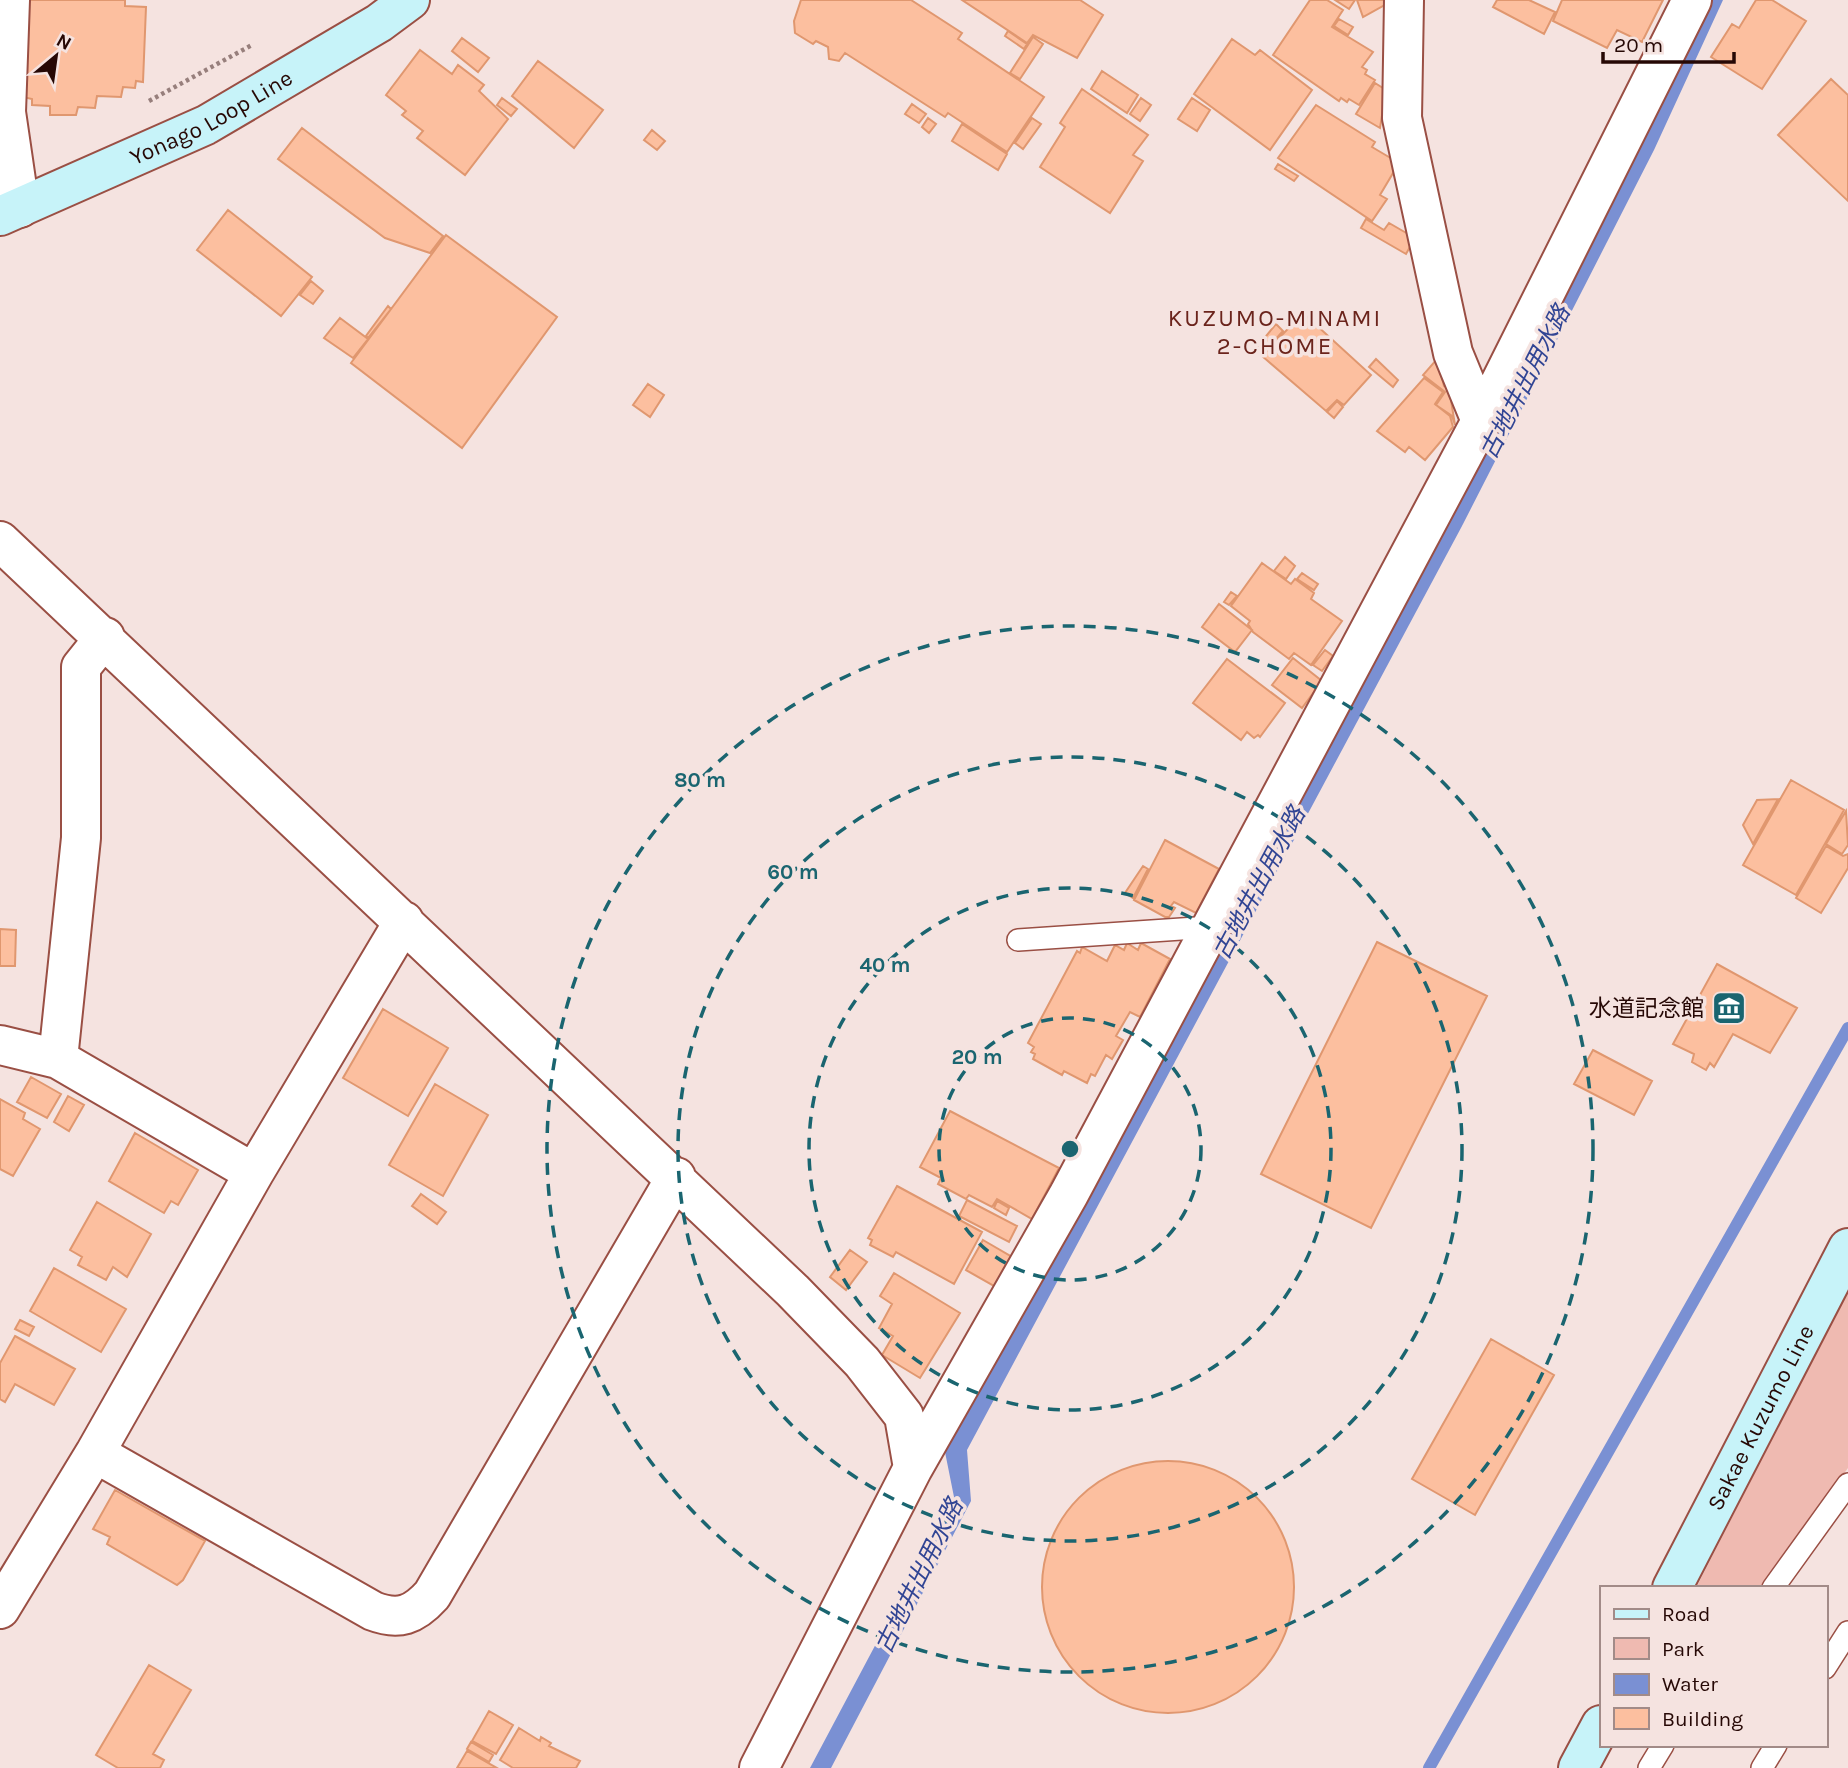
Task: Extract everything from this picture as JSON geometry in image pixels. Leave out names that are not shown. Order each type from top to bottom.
[{"type":"main road","name":"Yonago Loop Line","points":[[10,212],[206,125],[379,23],[410,0]]},
{"type":"main road","name":"Sakae Kuzumo Line","points":[[1673,1586],[1848,1248]]},
{"type":"main road","points":[[1578,1768],[1600,1729]]},
{"type":"street","points":[[10,0],[6,112],[10,212]]},
{"type":"street","points":[[1404,0],[1402,118],[1453,353],[1481,421]]},
{"type":"street","points":[[759,1768],[913,1468],[1069,1194],[1481,421],[1692,0]]},
{"type":"street","points":[[0,541],[676,1177],[862,1362],[904,1416],[913,1468]]},
{"type":"street","points":[[58,1059],[81,838],[81,667],[105,637]]},
{"type":"street","points":[[0,1609],[95,1453],[254,1174],[404,921]]},
{"type":"street","points":[[0,1045],[58,1059],[254,1174]]},
{"type":"street","points":[[95,1453],[373,1611],[396,1618],[419,1610],[432,1595],[676,1177]]},
{"type":"lane","points":[[1018,940],[1211,928]]},
{"type":"lane","points":[[1774,1586],[1848,1484]]},
{"type":"lane","points":[[1827,1665],[1848,1632]]},
{"type":"lane","points":[[1649,1768],[1662,1747]]},
{"type":"lane","points":[[1762,1768],[1775,1747]]},
{"type":"path","points":[[142,104],[263,39]]},
{"type":"green space","points":[[1848,1290],[1848,1468],[1762,1586],[1697,1586]]},
{"type":"water","name":"古地井出用水路","points":[[1703,0],[1723,0],[1654,150],[1462,526],[967,1450],[971,1501],[831,1768],[810,1768],[954,1497],[945,1452],[1174,1026]]},
{"type":"building","points":[[22,0],[125,0],[125,6],[146,7],[143,82],[136,81],[135,88],[123,87],[121,97],[97,96],[95,108],[78,107],[76,115],[50,115],[50,106],[32,105],[32,99],[23,97]]},
{"type":"building","points":[[801,0],[911,0],[962,33],[958,39],[1044,97],[1007,152],[948,113],[945,117],[845,53],[839,61],[829,59],[828,47],[816,41],[813,44],[795,33],[794,21]]},
{"type":"building","points":[[962,0],[1080,0],[1103,15],[1077,58],[1033,35],[1027,43]]},
{"type":"building","points":[[1310,0],[1327,0],[1343,10],[1332,27],[1373,52],[1362,67],[1367,70],[1365,74],[1375,80],[1359,105],[1349,99],[1347,102],[1341,98],[1339,101],[1273,55]]},
{"type":"building","points":[[1335,0],[1355,0],[1349,9]]},
{"type":"building","points":[[1357,0],[1389,0],[1390,2],[1363,17]]},
{"type":"building","points":[[1497,0],[1529,0],[1555,12],[1544,34],[1493,7]]},
{"type":"building","points":[[1562,0],[1663,0],[1642,42],[1617,30],[1607,48],[1553,21]]},
{"type":"building","points":[[1756,0],[1772,0],[1806,21],[1762,89],[1711,57],[1732,24],[1739,28]]},
{"type":"building","points":[[1339,19],[1353,27],[1348,35],[1334,26]]},
{"type":"building","points":[[1008,31],[1027,44],[1024,49],[1005,36]]},
{"type":"building","points":[[1033,37],[1043,44],[1020,79],[1010,73]]},
{"type":"building","points":[[462,38],[489,58],[478,72],[452,51]]},
{"type":"building","points":[[1232,39],[1255,55],[1260,50],[1312,90],[1270,150],[1194,94]]},
{"type":"building","points":[[420,50],[452,74],[458,65],[484,85],[479,91],[508,119],[465,175],[417,138],[423,131],[402,115],[406,111],[386,95]]},
{"type":"building","points":[[538,61],[603,110],[574,148],[512,96]]},
{"type":"building","points":[[1102,71],[1138,95],[1127,113],[1091,89]]},
{"type":"building","points":[[1831,79],[1848,95],[1848,201],[1778,135]]},
{"type":"building","points":[[1375,83],[1386,90],[1380,128],[1356,114]]},
{"type":"building","points":[[1082,89],[1148,135],[1133,155],[1143,161],[1110,213],[1040,167],[1065,127],[1060,123]]},
{"type":"building","points":[[502,98],[517,109],[511,116],[497,105]]},
{"type":"building","points":[[1141,98],[1151,105],[1140,121],[1130,114]]},
{"type":"building","points":[[1192,98],[1210,110],[1197,131],[1178,119]]},
{"type":"building","points":[[912,104],[926,114],[919,123],[905,114]]},
{"type":"building","points":[[1316,105],[1375,142],[1372,147],[1399,163],[1380,195],[1387,199],[1372,221],[1278,158]]},
{"type":"building","points":[[928,118],[936,124],[929,133],[922,127]]},
{"type":"building","points":[[1032,118],[1041,124],[1023,149],[1015,143]]},
{"type":"building","points":[[962,124],[1007,154],[998,170],[952,141]]},
{"type":"building","points":[[302,128],[443,236],[430,253],[385,238],[278,159]]},
{"type":"building","points":[[652,130],[665,141],[657,150],[644,140]]},
{"type":"building","points":[[1278,164],[1298,176],[1294,181],[1275,169]]},
{"type":"building","points":[[228,210],[312,277],[281,316],[197,250]]},
{"type":"building","points":[[1366,219],[1384,230],[1389,223],[1415,238],[1406,254],[1361,228]]},
{"type":"building","points":[[446,235],[557,317],[462,448],[351,363]]},
{"type":"building","points":[[311,281],[323,291],[313,304],[300,295]]},
{"type":"building","points":[[388,306],[391,309],[368,338],[366,336]]},
{"type":"building","points":[[1303,313],[1371,375],[1344,405],[1337,400],[1326,411],[1262,356]]},
{"type":"building","points":[[340,318],[368,339],[353,358],[324,338]]},
{"type":"building","points":[[1276,324],[1283,331],[1264,352],[1257,347]]},
{"type":"building","points":[[1376,359],[1398,380],[1393,387],[1369,367]]},
{"type":"building","points":[[1437,359],[1444,386],[1449,388],[1455,425],[1452,416],[1436,405],[1445,392],[1423,375]]},
{"type":"building","points":[[1424,378],[1443,392],[1435,404],[1450,416],[1453,427],[1425,460],[1409,447],[1405,452],[1377,431]]},
{"type":"building","points":[[648,384],[664,395],[650,417],[633,405]]},
{"type":"building","points":[[1337,401],[1343,407],[1334,418],[1327,412]]},
{"type":"building","points":[[1285,557],[1295,566],[1286,579],[1274,571]]},
{"type":"building","points":[[1262,563],[1291,584],[1295,579],[1314,593],[1311,599],[1342,621],[1311,665],[1294,653],[1289,659],[1253,632],[1248,624],[1250,621],[1231,606]]},
{"type":"building","points":[[1302,573],[1318,584],[1314,590],[1297,579]]},
{"type":"building","points":[[1231,592],[1237,596],[1229,605],[1224,602]]},
{"type":"building","points":[[1219,604],[1252,630],[1235,652],[1202,627]]},
{"type":"building","points":[[1325,650],[1333,656],[1322,671],[1313,665]]},
{"type":"building","points":[[1293,658],[1322,681],[1302,708],[1272,685]]},
{"type":"building","points":[[1227,659],[1285,703],[1260,737],[1258,735],[1254,738],[1247,732],[1241,740],[1193,703]]},
{"type":"building","points":[[1791,780],[1844,810],[1796,895],[1743,865]]},
{"type":"building","points":[[1778,799],[1753,844],[1743,825],[1757,800]]},
{"type":"building","points":[[1846,811],[1848,845],[1842,854],[1826,844]]},
{"type":"building","points":[[1165,840],[1219,869],[1196,913],[1174,902],[1171,906],[1175,908],[1169,917],[1165,917],[1134,900]]},
{"type":"building","points":[[1826,846],[1843,856],[1848,854],[1848,868],[1821,913],[1796,898]]},
{"type":"building","points":[[1143,866],[1148,869],[1133,898],[1125,893]]},
{"type":"building","points":[[0,929],[16,930],[15,966],[0,966]]},
{"type":"building","points":[[1377,942],[1487,996],[1371,1228],[1261,1174]]},
{"type":"building","points":[[1127,943],[1138,950],[1141,943],[1170,959],[1140,1017],[1130,1012],[1116,1036],[1123,1040],[1112,1059],[1106,1055],[1095,1076],[1091,1074],[1087,1083],[1064,1071],[1062,1075],[1033,1059],[1035,1054],[1031,1052],[1034,1047],[1028,1043],[1077,951],[1080,953],[1082,947],[1107,961],[1115,945],[1124,950]]},
{"type":"building","points":[[1717,964],[1797,1008],[1770,1053],[1733,1034],[1714,1067],[1710,1063],[1706,1070],[1692,1062],[1694,1054],[1673,1044]]},
{"type":"building","points":[[383,1009],[448,1048],[408,1116],[343,1078]]},
{"type":"building","points":[[1593,1050],[1652,1081],[1634,1115],[1574,1084]]},
{"type":"building","points":[[31,1077],[61,1094],[47,1118],[17,1102]]},
{"type":"building","points":[[435,1084],[488,1115],[443,1196],[389,1165]]},
{"type":"building","points":[[68,1096],[84,1105],[69,1131],[54,1122]]},
{"type":"building","points":[[0,1099],[25,1113],[23,1119],[40,1129],[13,1176],[0,1169]]},
{"type":"building","points":[[950,1111],[1059,1168],[1032,1219],[997,1199],[992,1207],[969,1195],[966,1199],[938,1184],[941,1178],[920,1167]]},
{"type":"building","points":[[135,1133],[198,1170],[178,1205],[171,1201],[164,1213],[109,1181]]},
{"type":"building","points":[[897,1186],[982,1232],[954,1284],[896,1252],[893,1257],[870,1245],[872,1240],[868,1238]]},
{"type":"building","points":[[421,1194],[446,1212],[437,1224],[412,1206]]},
{"type":"building","points":[[967,1200],[1017,1226],[1009,1242],[959,1216]]},
{"type":"building","points":[[997,1201],[1009,1208],[1006,1215],[994,1208]]},
{"type":"building","points":[[97,1202],[151,1234],[127,1277],[113,1267],[106,1280],[78,1265],[82,1257],[70,1250]]},
{"type":"building","points":[[983,1240],[1012,1257],[996,1287],[966,1270]]},
{"type":"building","points":[[850,1250],[867,1262],[846,1290],[830,1277]]},
{"type":"building","points":[[54,1268],[126,1309],[101,1352],[30,1311]]},
{"type":"building","points":[[894,1273],[960,1313],[920,1378],[882,1355],[893,1336],[879,1328],[892,1304],[880,1296]]},
{"type":"building","points":[[20,1320],[34,1327],[29,1336],[15,1329]]},
{"type":"building","points":[[15,1336],[75,1369],[54,1405],[15,1384],[5,1402],[0,1399],[0,1363]]},
{"type":"building","points":[[1491,1339],[1554,1375],[1475,1515],[1412,1479]]},
{"type":"building","points":[[1156,1461],[1180,1461],[1205,1466],[1228,1476],[1248,1489],[1266,1507],[1289,1550],[1294,1587],[1292,1612],[1285,1635],[1266,1667],[1248,1685],[1205,1708],[1180,1713],[1156,1713],[1131,1708],[1108,1698],[1088,1685],[1070,1667],[1047,1624],[1042,1599],[1042,1575],[1047,1550],[1057,1527],[1070,1507],[1088,1489],[1131,1466]]},
{"type":"building","points":[[115,1490],[205,1541],[183,1580],[177,1585],[107,1544],[110,1537],[93,1529]]},
{"type":"building","points":[[149,1665],[191,1690],[153,1754],[164,1760],[160,1768],[118,1768],[96,1755]]},
{"type":"building","points":[[489,1711],[513,1725],[496,1754],[472,1741]]},
{"type":"building","points":[[519,1728],[540,1741],[541,1737],[551,1743],[549,1746],[580,1761],[576,1768],[513,1768],[500,1760]]},
{"type":"building","points":[[471,1742],[493,1755],[489,1762],[467,1749]]},
{"type":"building","points":[[467,1751],[497,1768],[457,1768]]},
{"type":"waterway","points":[[1429,1768],[1848,1028]]},
{"type":"place","name":"水道記念館","points":[[1729,1008]]},
{"type":"district","name":"KUZUMO-MINAMI 2-CHOME","points":[[1275,332]]}]
